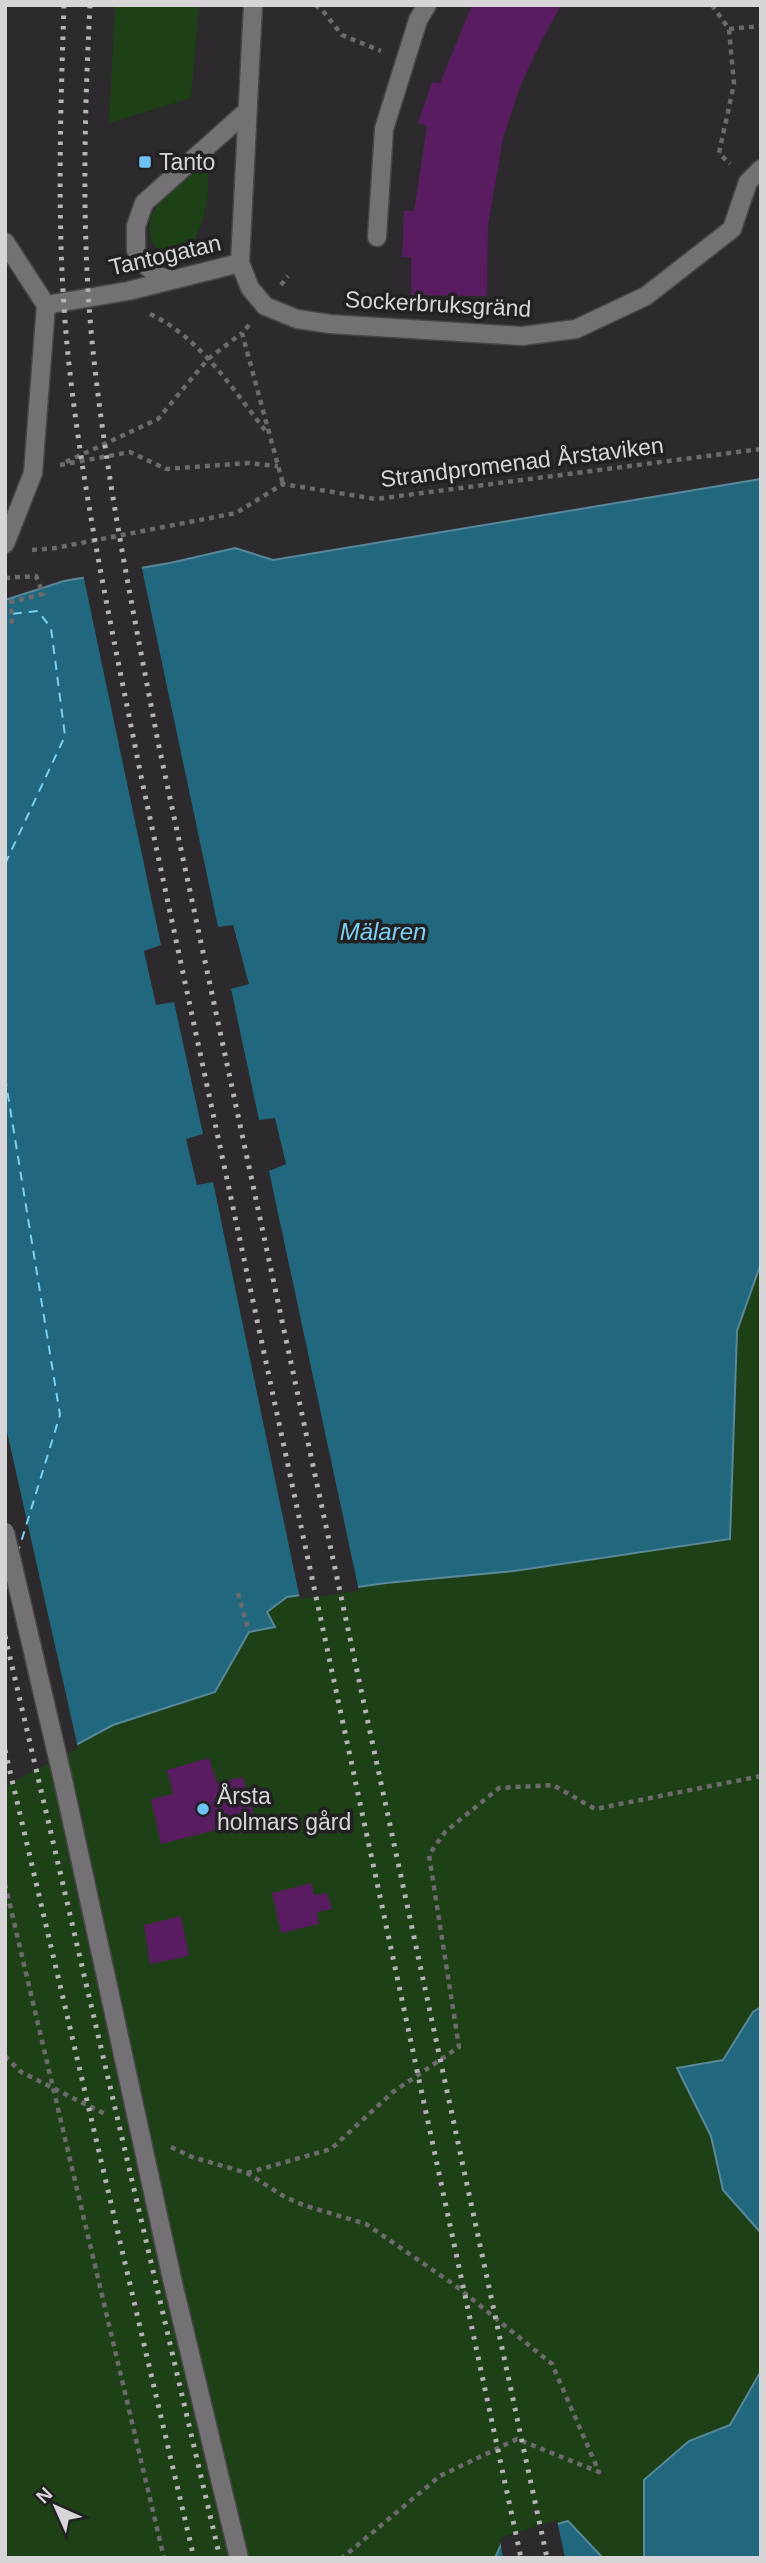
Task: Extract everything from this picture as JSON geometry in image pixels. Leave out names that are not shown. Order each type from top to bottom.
[{"type":"street","name":"Tantogatan","points":[[46,305],[108,294],[240,263],[253,5]]},
{"type":"street","points":[[377,237],[384,129],[418,20],[427,5]]},
{"type":"street","points":[[172,280],[158,275],[145,265],[135,250],[136,226],[144,203],[247,111]]},
{"type":"street","name":"Sockerbruksgränd","points":[[265,306],[297,319],[330,324],[522,337],[576,329],[646,296],[732,229],[754,175]]},
{"type":"street","points":[[5,242],[46,305],[33,473],[5,544]]},
{"type":"street","points":[[240,263],[250,288],[265,306]]},
{"type":"street","points":[[5,1532],[63,1780],[172,2279],[239,2558]]},
{"type":"path","points":[[315,5],[342,35],[406,61]]},
{"type":"path","points":[[712,5],[729,29],[734,84],[719,153],[754,175]]},
{"type":"path","points":[[729,29],[761,26]]},
{"type":"path","points":[[23,498],[59,465],[158,419],[208,359],[242,333],[288,276]]},
{"type":"path","points":[[108,294],[168,322],[208,359],[270,437]]},
{"type":"path","points":[[30,550],[55,548],[236,513],[283,484],[242,333]]},
{"type":"path","name":"Strandpromenad Årstaviken","points":[[283,484],[376,499],[761,449]]},
{"type":"path","points":[[59,465],[130,452],[166,469],[248,463],[278,466]]},
{"type":"path","points":[[5,578],[36,576],[43,594],[11,602],[12,627]]},
{"type":"path","points":[[238,1593],[249,1632]]},
{"type":"path","points":[[247,2174],[331,2149],[393,2092],[459,2047],[429,1855],[445,1832],[499,1788],[553,1785],[595,1809],[761,1776]]},
{"type":"path","points":[[5,1884],[164,2558]]},
{"type":"path","points":[[5,2056],[21,2072],[119,2121]]},
{"type":"path","points":[[168,2145],[192,2157],[247,2174],[303,2206],[366,2224],[456,2286],[552,2364],[599,2472],[517,2439],[440,2476],[342,2558]]},
{"type":"green space","points":[[115,5],[199,5],[191,98],[109,123]]},
{"type":"green space","points":[[201,166],[206,167],[208,186],[205,212],[196,237],[181,253],[170,254],[157,250],[151,237],[150,226],[158,205]]},
{"type":"green space","points":[[761,1263],[761,2007],[753,2012],[723,2060],[678,2068],[711,2136],[723,2190],[761,2233],[761,2371],[730,2425],[689,2441],[644,2480],[644,2558],[602,2558],[504,2540],[495,2558],[5,2558],[5,1783],[113,1725],[215,1692],[249,1632],[274,1627],[267,1612],[287,1597],[386,1583],[514,1571],[729,1539],[737,1331]]},
{"type":"water","name":"Mälaren","points":[[761,479],[761,1263],[737,1331],[730,1539],[514,1571],[386,1583],[287,1597],[267,1612],[275,1627],[249,1632],[215,1692],[113,1725],[5,1783],[5,600],[64,581],[170,563],[235,548],[273,560]]},
{"type":"water","points":[[761,2007],[761,2233],[723,2190],[711,2136],[677,2068],[723,2060],[753,2012]]},
{"type":"water","points":[[761,2371],[761,2558],[644,2558],[644,2480],[689,2441],[730,2425]]},
{"type":"water","points":[[568,2521],[602,2557],[607,2558],[495,2558],[503,2540]]},
{"type":"pier","points":[[141,564],[218,927],[233,925],[249,984],[231,989],[259,1120],[275,1118],[286,1164],[269,1171],[359,1591],[300,1599],[213,1182],[197,1185],[186,1139],[203,1134],[174,1002],[156,1005],[144,951],[161,945],[83,574]]},
{"type":"pier","points":[[5,1423],[78,1748],[5,1786]]},
{"type":"pier","points":[[557,2520],[565,2558],[503,2558],[500,2540],[502,2537]]},
{"type":"building","points":[[472,5],[561,5],[521,84],[503,138],[488,226],[487,296],[411,295],[411,257],[402,257],[404,211],[414,211],[427,126],[418,123],[432,82],[440,83]]},
{"type":"building","name":"Årsta holmars gård","points":[[209,1758],[217,1783],[243,1777],[255,1820],[161,1844],[151,1799],[173,1794],[167,1770]]},
{"type":"building","points":[[312,1883],[314,1895],[327,1893],[332,1909],[317,1912],[319,1924],[281,1933],[272,1893]]},
{"type":"building","points":[[181,1916],[189,1956],[150,1964],[144,1925]]},
{"type":"ferry route","points":[[5,864],[65,736],[51,628],[38,611],[11,614]]},
{"type":"ferry route","points":[[5,1077],[60,1415],[18,1552]]},
{"type":"ferry route","points":[[5,1592],[8,1584]]},
{"type":"railway","points":[[64,5],[60,140],[62,275],[75,416],[91,519],[141,776],[521,2558]]},
{"type":"railway","points":[[90,5],[85,138],[87,272],[94,360],[122,552],[158,742],[547,2558]]},
{"type":"railway","points":[[5,1636],[220,2558]]},
{"type":"railway","points":[[5,1750],[194,2558]]},
{"type":"place","name":"Tanto","points":[[145,162]]},
{"type":"place","name":"Årsta holmars gård","points":[[203,1809]]}]
